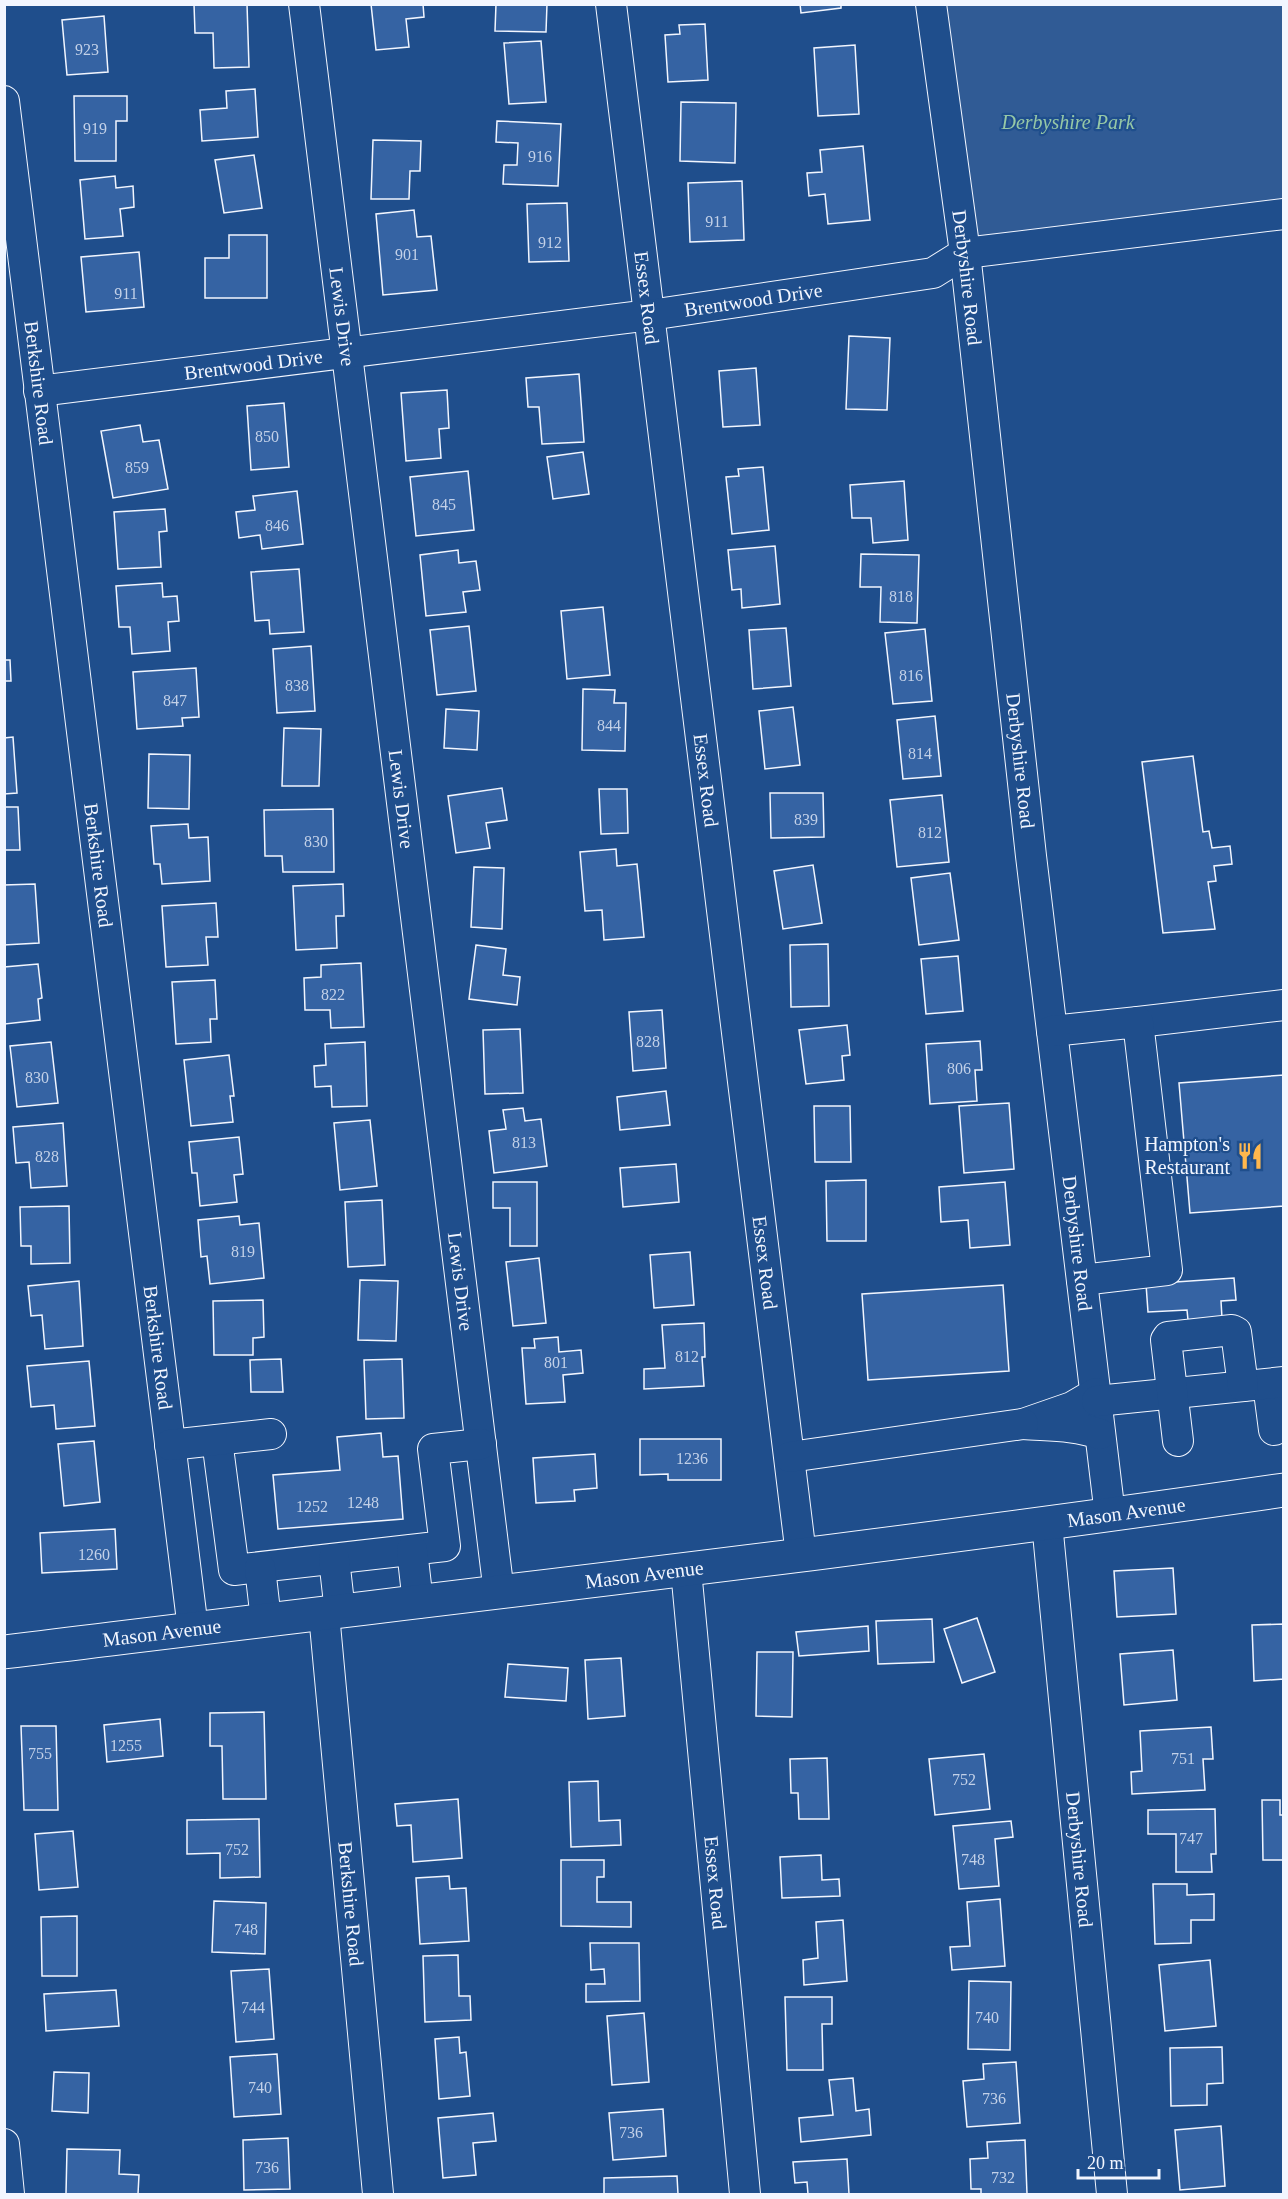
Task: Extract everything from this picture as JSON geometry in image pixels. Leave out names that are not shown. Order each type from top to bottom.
[{"type":"main road","name":"Mason Avenue","points":[[4,1652],[801,1555],[1284,1490]]},
{"type":"street","name":"Lewis Drive","points":[[304,4],[499,1593]]},
{"type":"street","name":"Essex Road","points":[[611,4],[801,1555]]},
{"type":"street","name":"Derbyshire Road","points":[[931,4],[965,253],[1031,856],[1110,1515]]},
{"type":"street","name":"Berkshire Road","points":[[4,101],[193,1629]]},
{"type":"street","name":"Brentwood Drive","points":[[39,391],[650,315],[933,273],[965,253],[1284,214]]},
{"type":"street","points":[[1052,1031],[1284,1005]]},
{"type":"street","points":[[1082,1280],[1167,1270],[1138,1022]]},
{"type":"street","points":[[1178,1441],[1166,1340],[1168,1337],[1232,1330],[1236,1332],[1265,1384],[1274,1430]]},
{"type":"street","points":[[1023,1424],[1096,1397],[1172,1394],[1265,1384]]},
{"type":"street","points":[[790,1457],[1023,1424],[1064,1425],[1100,1434]]},
{"type":"street","points":[[170,1445],[271,1434]]},
{"type":"street","points":[[217,1440],[234,1570],[445,1546],[433,1449],[481,1444]]},
{"type":"street","name":"Derbyshire Road","points":[[1047,1523],[1112,2194]]},
{"type":"street","points":[[412,1550],[418,1603]]},
{"type":"street","name":"Berkshire Road","points":[[334,1559],[332,1613],[378,2194]]},
{"type":"street","points":[[260,1568],[266,1620]]},
{"type":"street","name":"Essex Road","points":[[686,1569],[745,2194]]},
{"type":"street","points":[[4,2144],[9,2194]]},
{"type":"shaded area","name":"Derbyshire Park","points":[[931,5],[1283,5],[1283,214],[965,253]]},
{"type":"building","points":[[194,4],[247,4],[249,67],[214,68],[213,33],[195,33]]},
{"type":"building","points":[[371,4],[423,4],[424,17],[406,19],[409,47],[376,50]]},
{"type":"building","points":[[496,4],[547,4],[546,32],[495,31]]},
{"type":"building","points":[[800,4],[841,4],[841,8],[801,13]]},
{"type":"building","points":[[104,16],[108,72],[67,75],[62,20]]},
{"type":"building","points":[[705,24],[708,80],[668,82],[665,35],[680,34],[679,25]]},
{"type":"building","points":[[541,41],[546,102],[509,104],[504,43]]},
{"type":"building","points":[[855,45],[859,114],[818,116],[814,48]]},
{"type":"building","points":[[255,89],[258,137],[202,141],[200,110],[227,108],[226,91]]},
{"type":"building","points":[[74,96],[127,96],[127,121],[116,121],[116,161],[75,161]]},
{"type":"building","points":[[681,102],[736,103],[735,163],[680,161]]},
{"type":"building","points":[[497,121],[561,124],[558,186],[503,184],[504,165],[517,165],[518,143],[496,142]]},
{"type":"building","points":[[373,140],[421,141],[420,171],[410,171],[409,199],[371,199]]},
{"type":"building","points":[[863,146],[870,220],[828,224],[825,194],[809,196],[807,173],[822,172],[820,150]]},
{"type":"building","points":[[254,155],[262,208],[224,213],[215,160]]},
{"type":"building","points":[[115,176],[116,188],[133,186],[134,207],[120,209],[123,236],[85,239],[80,180]]},
{"type":"building","points":[[742,181],[744,240],[690,242],[688,183]]},
{"type":"building","points":[[567,203],[569,261],[529,262],[527,204]]},
{"type":"building","points":[[414,210],[417,237],[431,236],[437,290],[383,295],[376,214]]},
{"type":"building","points":[[229,235],[267,235],[267,298],[205,298],[205,258],[229,258]]},
{"type":"building","points":[[139,252],[144,307],[86,312],[81,257]]},
{"type":"building","points":[[849,336],[890,338],[887,410],[846,409]]},
{"type":"building","points":[[756,368],[760,425],[723,427],[719,371]]},
{"type":"building","points":[[579,374],[584,442],[542,444],[539,407],[528,407],[526,378]]},
{"type":"building","points":[[447,390],[449,428],[439,429],[441,458],[406,461],[401,393]]},
{"type":"building","points":[[284,403],[289,467],[251,470],[247,406]]},
{"type":"building","points":[[140,425],[143,442],[159,440],[168,489],[113,498],[101,431]]},
{"type":"building","points":[[583,452],[589,494],[553,499],[547,457]]},
{"type":"building","points":[[763,467],[769,530],[732,534],[726,477],[739,476],[738,469]]},
{"type":"building","points":[[468,471],[474,530],[416,536],[410,477]]},
{"type":"building","points":[[904,481],[908,540],[873,543],[871,518],[852,518],[850,485]]},
{"type":"building","points":[[297,491],[303,544],[262,549],[260,535],[239,538],[236,512],[255,510],[253,496]]},
{"type":"building","points":[[165,509],[167,531],[159,532],[161,567],[118,569],[114,512]]},
{"type":"building","points":[[775,546],[780,604],[742,608],[741,589],[732,590],[728,550]]},
{"type":"building","points":[[458,550],[459,563],[476,561],[480,590],[463,592],[466,612],[426,616],[420,555]]},
{"type":"building","points":[[861,554],[919,555],[917,623],[880,622],[881,587],[860,587]]},
{"type":"building","points":[[299,569],[304,632],[270,634],[269,620],[255,621],[251,572]]},
{"type":"building","points":[[162,583],[163,597],[177,596],[179,621],[168,622],[170,651],[132,654],[130,627],[119,627],[116,586]]},
{"type":"building","points":[[603,607],[610,675],[567,679],[561,611]]},
{"type":"building","points":[[469,626],[476,691],[437,695],[430,630]]},
{"type":"building","points":[[786,628],[791,686],[753,689],[749,630]]},
{"type":"building","points":[[925,629],[932,701],[893,704],[885,633]]},
{"type":"building","points":[[311,646],[315,711],[277,713],[273,649]]},
{"type":"building","points":[[4,660],[10,660],[11,681],[4,681]]},
{"type":"building","points":[[196,668],[199,717],[182,718],[183,726],[137,729],[133,672]]},
{"type":"building","points":[[583,689],[615,690],[614,703],[626,703],[625,751],[582,750]]},
{"type":"building","points":[[793,707],[800,765],[765,769],[759,711]]},
{"type":"building","points":[[446,709],[479,711],[477,750],[444,748]]},
{"type":"building","points":[[935,716],[941,776],[903,779],[897,720]]},
{"type":"building","points":[[284,728],[321,729],[319,786],[282,786]]},
{"type":"building","points":[[13,737],[17,793],[4,794],[4,738]]},
{"type":"building","points":[[149,754],[190,755],[189,809],[148,808]]},
{"type":"building","points":[[1193,756],[1203,832],[1209,831],[1212,848],[1230,846],[1232,864],[1214,866],[1216,881],[1208,882],[1215,929],[1163,933],[1142,762]]},
{"type":"building","points":[[502,788],[507,820],[486,823],[490,848],[456,853],[448,796]]},
{"type":"building","points":[[599,789],[627,789],[628,833],[601,834]]},
{"type":"building","points":[[770,793],[823,793],[824,837],[771,838]]},
{"type":"building","points":[[942,795],[949,862],[897,867],[890,800]]},
{"type":"building","points":[[4,807],[18,807],[20,850],[4,850]]},
{"type":"building","points":[[333,809],[334,872],[283,872],[282,856],[265,856],[264,810]]},
{"type":"building","points":[[188,824],[189,838],[208,837],[210,881],[162,884],[160,864],[154,864],[151,826]]},
{"type":"building","points":[[616,849],[617,866],[637,864],[644,937],[604,940],[602,910],[585,911],[580,852]]},
{"type":"building","points":[[813,865],[822,923],[783,929],[774,871]]},
{"type":"building","points":[[474,867],[504,868],[502,929],[471,927]]},
{"type":"building","points":[[950,873],[959,940],[919,945],[911,878]]},
{"type":"building","points":[[35,884],[39,943],[4,945],[4,885]]},
{"type":"building","points":[[343,884],[344,916],[336,916],[337,948],[296,950],[293,886]]},
{"type":"building","points":[[216,903],[218,937],[206,937],[208,965],[166,967],[162,906]]},
{"type":"building","points":[[828,944],[829,1006],[791,1007],[790,945]]},
{"type":"building","points":[[476,945],[506,949],[503,975],[520,977],[517,1005],[469,999]]},
{"type":"building","points":[[958,956],[963,1011],[926,1014],[921,959]]},
{"type":"building","points":[[361,963],[364,1027],[331,1028],[330,1010],[305,1010],[304,978],[321,977],[321,965]]},
{"type":"building","points":[[38,964],[42,998],[38,999],[40,1020],[5,1024],[4,967]]},
{"type":"building","points":[[215,980],[217,1019],[210,1019],[211,1042],[176,1044],[172,982]]},
{"type":"building","points":[[662,1010],[666,1068],[633,1071],[629,1012]]},
{"type":"building","points":[[847,1025],[850,1055],[842,1056],[844,1080],[806,1084],[799,1030]]},
{"type":"building","points":[[520,1029],[523,1093],[485,1094],[483,1030]]},
{"type":"building","points":[[980,1041],[982,1070],[975,1070],[977,1101],[930,1104],[926,1044]]},
{"type":"building","points":[[51,1042],[58,1103],[17,1107],[10,1046]]},
{"type":"building","points":[[365,1042],[367,1106],[332,1107],[331,1086],[315,1087],[314,1066],[326,1065],[325,1044]]},
{"type":"building","points":[[229,1055],[234,1096],[230,1096],[233,1122],[191,1126],[184,1060]]},
{"type":"building","points":[[1284,1075],[1284,1206],[1190,1213],[1179,1083]]},
{"type":"building","points":[[666,1091],[670,1125],[620,1130],[617,1097]]},
{"type":"building","points":[[1009,1103],[1014,1169],[964,1173],[959,1106]]},
{"type":"building","points":[[814,1106],[850,1106],[851,1162],[815,1162]]},
{"type":"building","points":[[523,1108],[525,1121],[541,1119],[547,1166],[494,1173],[489,1131],[506,1129],[503,1110]]},
{"type":"building","points":[[370,1120],[377,1186],[340,1190],[334,1123]]},
{"type":"building","points":[[63,1123],[67,1186],[31,1188],[29,1162],[16,1163],[13,1127]]},
{"type":"building","points":[[239,1137],[243,1174],[234,1175],[237,1202],[200,1206],[197,1173],[192,1173],[189,1142]]},
{"type":"building","points":[[676,1164],[679,1202],[623,1207],[620,1168]]},
{"type":"building","points":[[866,1180],[866,1241],[827,1241],[826,1181]]},
{"type":"building","points":[[493,1182],[537,1182],[537,1246],[510,1246],[510,1208],[493,1208]]},
{"type":"building","points":[[1005,1182],[1010,1245],[970,1248],[968,1220],[941,1222],[939,1187]]},
{"type":"building","points":[[382,1200],[385,1265],[348,1267],[345,1202]]},
{"type":"building","points":[[69,1206],[70,1263],[31,1264],[31,1246],[21,1246],[20,1207]]},
{"type":"building","points":[[239,1216],[240,1225],[259,1223],[264,1278],[210,1284],[207,1256],[201,1257],[198,1220]]},
{"type":"building","points":[[690,1252],[694,1305],[654,1308],[650,1255]]},
{"type":"building","points":[[539,1258],[546,1323],[513,1326],[506,1262]]},
{"type":"building","points":[[1234,1278],[1236,1300],[1221,1301],[1222,1318],[1188,1320],[1187,1310],[1148,1312],[1146,1284]]},
{"type":"building","points":[[360,1280],[398,1281],[396,1341],[358,1340]]},
{"type":"building","points":[[79,1281],[83,1346],[45,1349],[42,1315],[31,1316],[28,1286]]},
{"type":"building","points":[[1003,1285],[1009,1371],[868,1380],[862,1294]]},
{"type":"building","points":[[263,1300],[264,1337],[253,1338],[253,1355],[214,1355],[213,1301]]},
{"type":"building","points":[[704,1323],[705,1357],[702,1357],[704,1386],[644,1389],[644,1369],[665,1368],[662,1325]]},
{"type":"building","points":[[558,1337],[559,1352],[581,1350],[583,1373],[563,1375],[565,1402],[526,1404],[522,1348],[535,1348],[534,1339]]},
{"type":"building","points":[[281,1359],[283,1392],[251,1392],[250,1360]]},
{"type":"building","points":[[402,1359],[404,1418],[366,1419],[364,1360]]},
{"type":"building","points":[[89,1361],[95,1426],[56,1429],[54,1405],[31,1407],[27,1366]]},
{"type":"building","points":[[381,1433],[383,1457],[398,1456],[403,1519],[278,1529],[273,1475],[340,1470],[337,1437]]},
{"type":"building","points":[[640,1439],[721,1439],[721,1480],[668,1480],[668,1474],[640,1475]]},
{"type":"building","points":[[94,1441],[100,1502],[64,1506],[58,1444]]},
{"type":"building","points":[[595,1454],[597,1488],[574,1490],[575,1501],[536,1503],[533,1458]]},
{"type":"building","points":[[115,1529],[117,1569],[42,1573],[40,1533]]},
{"type":"building","points":[[1173,1568],[1176,1614],[1117,1617],[1114,1571]]},
{"type":"building","points":[[977,1618],[995,1672],[962,1683],[944,1629]]},
{"type":"building","points":[[932,1619],[934,1662],[878,1664],[876,1621]]},
{"type":"building","points":[[1284,1624],[1284,1679],[1254,1681],[1252,1625]]},
{"type":"building","points":[[868,1626],[869,1651],[799,1656],[796,1632]]},
{"type":"building","points":[[1173,1650],[1177,1700],[1124,1705],[1120,1654]]},
{"type":"building","points":[[757,1652],[793,1652],[792,1717],[756,1716]]},
{"type":"building","points":[[621,1658],[625,1716],[588,1719],[585,1660]]},
{"type":"building","points":[[508,1664],[568,1668],[566,1701],[505,1697]]},
{"type":"building","points":[[264,1712],[266,1799],[223,1799],[222,1746],[210,1746],[210,1713]]},
{"type":"building","points":[[160,1719],[163,1756],[107,1762],[104,1725]]},
{"type":"building","points":[[21,1726],[56,1726],[58,1810],[24,1810]]},
{"type":"building","points":[[1211,1727],[1213,1759],[1203,1759],[1205,1790],[1132,1794],[1131,1772],[1142,1771],[1140,1731]]},
{"type":"building","points":[[984,1754],[990,1809],[935,1815],[929,1759]]},
{"type":"building","points":[[827,1758],[829,1819],[799,1819],[798,1793],[791,1793],[790,1759]]},
{"type":"building","points":[[598,1781],[599,1821],[620,1820],[621,1845],[571,1847],[569,1782]]},
{"type":"building","points":[[458,1799],[462,1858],[413,1862],[411,1825],[397,1826],[395,1804]]},
{"type":"building","points":[[1262,1800],[1280,1800],[1280,1815],[1284,1815],[1284,1860],[1263,1860]]},
{"type":"building","points":[[1215,1809],[1216,1854],[1211,1854],[1212,1872],[1176,1872],[1176,1834],[1148,1834],[1148,1810]]},
{"type":"building","points":[[259,1819],[260,1877],[220,1878],[220,1853],[187,1854],[187,1820]]},
{"type":"building","points":[[1011,1821],[1013,1837],[995,1839],[999,1886],[959,1889],[953,1826]]},
{"type":"building","points":[[73,1831],[78,1887],[39,1890],[35,1834]]},
{"type":"building","points":[[821,1855],[822,1880],[839,1879],[840,1896],[782,1898],[780,1857]]},
{"type":"building","points":[[561,1860],[604,1860],[604,1877],[597,1877],[597,1902],[631,1902],[631,1927],[561,1926]]},
{"type":"building","points":[[449,1876],[450,1889],[466,1888],[469,1941],[420,1944],[416,1878]]},
{"type":"building","points":[[1153,1884],[1187,1884],[1187,1895],[1214,1894],[1214,1920],[1191,1920],[1191,1943],[1155,1944]]},
{"type":"building","points":[[1000,1899],[1005,1966],[952,1970],[950,1947],[970,1946],[967,1902]]},
{"type":"building","points":[[214,1901],[266,1903],[265,1954],[212,1952]]},
{"type":"building","points":[[77,1916],[77,1976],[42,1976],[41,1917]]},
{"type":"building","points":[[843,1920],[847,1981],[804,1985],[803,1960],[818,1958],[816,1922]]},
{"type":"building","points":[[590,1943],[639,1943],[640,2001],[586,2002],[586,1984],[605,1984],[604,1969],[591,1970]]},
{"type":"building","points":[[458,1955],[459,1996],[470,1996],[471,2020],[425,2022],[423,1956]]},
{"type":"building","points":[[1210,1960],[1216,2026],[1165,2031],[1159,1965]]},
{"type":"building","points":[[269,1969],[274,2039],[236,2042],[231,1971]]},
{"type":"building","points":[[969,1981],[1011,1982],[1010,2050],[968,2049]]},
{"type":"building","points":[[116,1990],[119,2026],[46,2031],[44,1994]]},
{"type":"building","points":[[785,1997],[832,1997],[832,2024],[822,2024],[823,2070],[787,2070]]},
{"type":"building","points":[[644,2013],[649,2082],[612,2085],[607,2016]]},
{"type":"building","points":[[459,2037],[460,2053],[466,2052],[470,2096],[439,2099],[435,2039]]},
{"type":"building","points":[[1222,2047],[1223,2083],[1207,2084],[1207,2105],[1171,2106],[1170,2048]]},
{"type":"building","points":[[277,2054],[281,2114],[234,2117],[230,2057]]},
{"type":"building","points":[[1016,2062],[1020,2123],[967,2127],[963,2081],[984,2079],[983,2064]]},
{"type":"building","points":[[54,2072],[89,2073],[88,2113],[52,2111]]},
{"type":"building","points":[[853,2078],[856,2111],[869,2109],[871,2135],[801,2142],[799,2118],[833,2115],[829,2080]]},
{"type":"building","points":[[663,2109],[666,2156],[613,2160],[609,2113]]},
{"type":"building","points":[[493,2113],[496,2141],[473,2143],[476,2175],[443,2178],[438,2118]]},
{"type":"building","points":[[1221,2126],[1225,2186],[1180,2190],[1175,2130]]},
{"type":"building","points":[[288,2138],[290,2189],[244,2190],[243,2140]]},
{"type":"building","points":[[1025,2140],[1027,2194],[981,2194],[981,2189],[971,2189],[970,2159],[988,2158],[987,2142]]},
{"type":"building","points":[[67,2149],[120,2150],[119,2174],[139,2175],[138,2194],[66,2194]]},
{"type":"building","points":[[847,2159],[849,2194],[808,2194],[807,2182],[795,2183],[793,2162]]},
{"type":"building","points":[[677,2176],[678,2194],[604,2194],[604,2178]]},
{"type":"place","name":"Hampton's Restaurant","points":[[1250,1156]]}]
